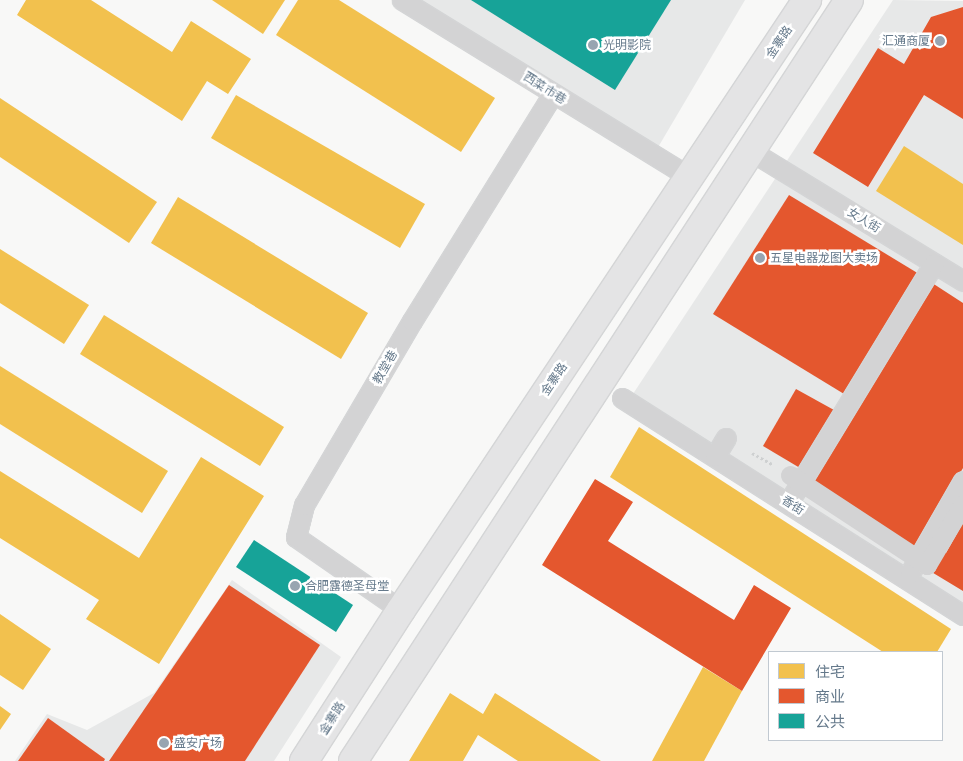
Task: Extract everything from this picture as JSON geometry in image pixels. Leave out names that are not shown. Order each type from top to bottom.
[{"type":"main road","name":"金寨路","points":[[304,761],[401,610],[688,176],[807,0]]},
{"type":"main road","points":[[353,761],[848,0]]},
{"type":"street","name":"西菜市巷","points":[[402,0],[688,176]]},
{"type":"street","name":"教堂巷","points":[[401,610],[296,537],[304,505],[412,321],[553,94]]},
{"type":"street","name":"女人街","points":[[764,159],[963,281]]},
{"type":"street","points":[[788,502],[934,263]]},
{"type":"street","name":"香街","points":[[622,398],[963,615]]},
{"type":"street","points":[[715,456],[726,438]]},
{"type":"street","points":[[790,475],[927,564],[963,504]]},
{"type":"street","points":[[907,579],[963,481]]},
{"type":"path","points":[[726,438],[790,475]]},
{"type":"shaded area","points":[[402,0],[745,0],[657,149]]},
{"type":"shaded area","points":[[893,0],[963,1],[963,615],[625,406]]},
{"type":"shaded area","points":[[232,580],[341,657],[274,761],[15,761],[47,714],[87,730],[154,693]]},
{"type":"building: 住宅","points":[[26,0],[91,0],[172,52],[191,21],[251,59],[228,94],[207,81],[182,121],[17,15]]},
{"type":"building: 住宅","points":[[212,0],[285,0],[263,34]]},
{"type":"building: 住宅","points":[[298,0],[339,0],[495,98],[461,152],[276,35]]},
{"type":"building: 住宅","points":[[236,95],[425,204],[400,248],[211,138]]},
{"type":"building: 住宅","points":[[0,98],[157,202],[129,243],[0,157]]},
{"type":"building: 住宅","points":[[904,146],[963,184],[963,245],[876,191]]},
{"type":"building: 住宅","points":[[178,197],[368,313],[341,359],[151,243]]},
{"type":"building: 住宅","points":[[0,249],[89,305],[64,344],[0,303]]},
{"type":"building: 住宅","points":[[104,315],[284,427],[260,466],[80,354]]},
{"type":"building: 住宅","points":[[0,366],[168,471],[142,513],[0,424]]},
{"type":"building: 住宅","points":[[639,427],[951,629],[938,651],[881,651],[610,477]]},
{"type":"building: 住宅","points":[[201,457],[264,496],[159,664],[86,619],[99,600],[0,538],[0,471],[139,558]]},
{"type":"building: 住宅","points":[[0,614],[51,649],[23,690],[0,675]]},
{"type":"building: 住宅","points":[[703,667],[742,691],[704,761],[652,761]]},
{"type":"building: 住宅","points":[[450,693],[483,714],[495,693],[601,761],[518,761],[478,735],[463,761],[409,761]]},
{"type":"building: 住宅","points":[[0,706],[11,714],[0,730]]},
{"type":"building: 商业","points":[[963,7],[963,119],[924,95],[868,187],[813,153],[878,48],[904,64],[931,17]]},
{"type":"building: 商业","points":[[789,195],[924,277],[849,397],[713,314]]},
{"type":"building: 商业","points":[[926,279],[963,303],[963,468],[909,560],[798,491]]},
{"type":"building: 商业","points":[[796,389],[834,410],[800,468],[763,446]]},
{"type":"building: 商业","points":[[595,479],[633,502],[608,541],[734,620],[754,585],[791,608],[742,691],[542,565]]},
{"type":"building: 商业","points":[[963,523],[963,591],[920,565],[932,545],[946,553]]},
{"type":"building: 商业","points":[[229,585],[320,645],[245,761],[109,761]]},
{"type":"building: 商业","points":[[48,718],[105,759],[104,761],[18,761]]},
{"type":"building: 公共","name":"光明影院","points":[[471,0],[671,0],[615,90]]},
{"type":"building: 公共","name":"合肥露德圣母堂","points":[[254,540],[353,605],[336,632],[236,567]]},
{"type":"place","name":"汇通商厦","points":[[940,41]]},
{"type":"place","name":"光明影院","points":[[593,45]]},
{"type":"place","name":"五星电器龙图大卖场","points":[[760,258]]},
{"type":"place","name":"合肥露德圣母堂","points":[[295,586]]},
{"type":"place","name":"盛安广场","points":[[164,743]]}]
